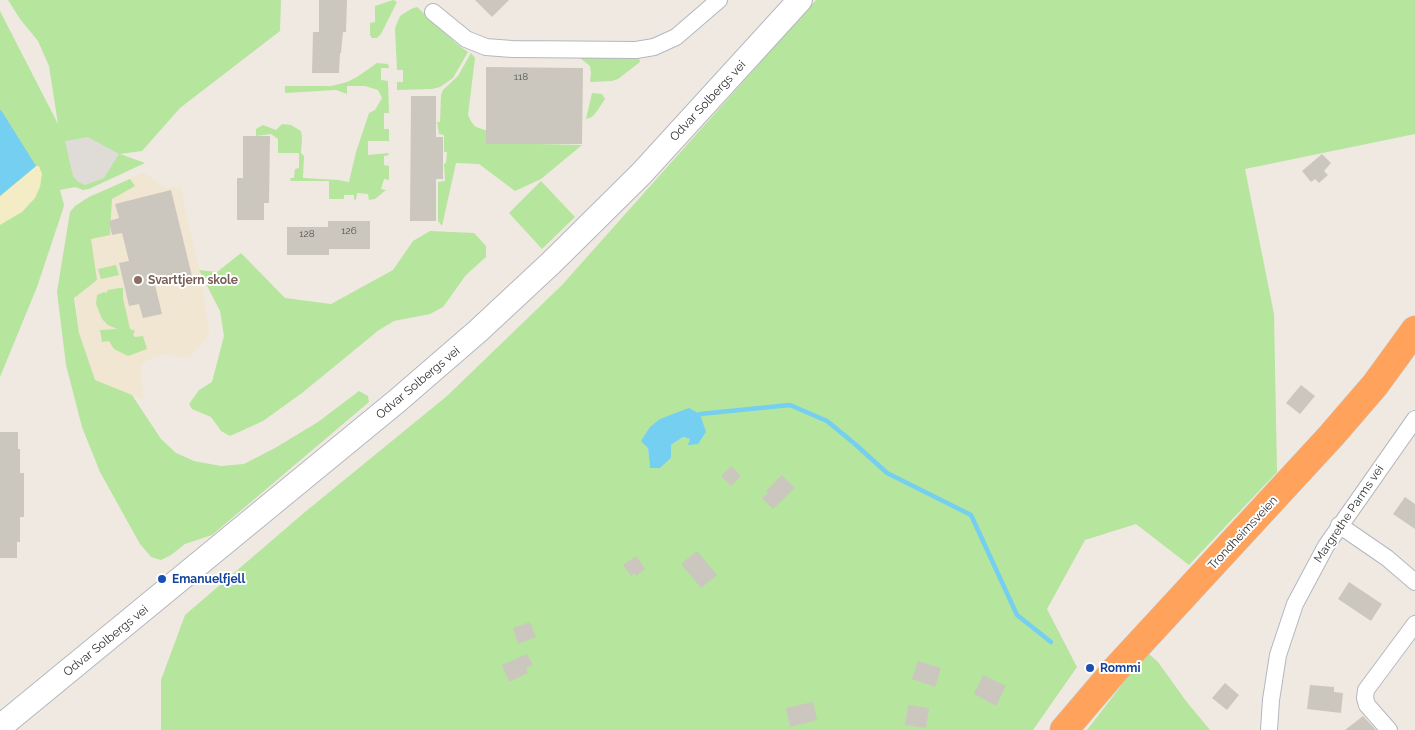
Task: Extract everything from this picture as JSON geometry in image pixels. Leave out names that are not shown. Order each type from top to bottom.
[{"type":"highway","name":"Trondheimsveien","points":[[1064,730],[1116,669],[1332,436],[1375,385],[1415,330]]},
{"type":"street","points":[[433,12],[466,39],[486,47],[636,50],[654,48],[676,37],[719,0]]},
{"type":"street","name":"Odvar Solbergs vei","points":[[0,727],[116,633],[478,331],[641,174],[800,0]]},
{"type":"street","name":"Margrethe Parms vei","points":[[1269,730],[1273,681],[1285,630],[1295,604],[1314,565],[1339,525],[1415,419]]},
{"type":"street","points":[[1339,525],[1387,558],[1415,582]]},
{"type":"street","points":[[1389,730],[1367,704],[1365,698],[1366,690],[1415,624]]},
{"type":"shaded area","points":[[88,137],[119,154],[104,178],[85,185],[78,182],[73,176],[65,141]]},
{"type":"shaded area","name":"Svarttjern skole","points":[[144,172],[166,189],[180,186],[199,270],[209,330],[207,338],[190,356],[161,355],[142,364],[141,377],[144,400],[95,381],[79,333],[75,290],[89,197]]},
{"type":"green space","points":[[8,0],[281,0],[280,31],[180,108],[142,151],[120,154],[145,163],[89,189],[83,190],[75,187],[60,190],[64,205],[62,212],[37,287],[0,377],[0,11],[58,124],[49,66],[38,41],[20,19]]},
{"type":"green space","points":[[393,0],[397,2],[381,34],[377,38],[372,38],[370,35],[370,23],[375,22],[375,6]]},
{"type":"green space","points":[[816,0],[1415,0],[1415,134],[1245,169],[1274,314],[1277,472],[1189,565],[1136,524],[1085,540],[1047,609],[1077,667],[1033,730],[161,730],[161,680],[185,615],[305,512],[447,396],[562,285]],"holes":[[[700,414],[689,445],[690,439],[683,437],[671,445],[671,458],[660,468],[650,468],[648,448]]]},
{"type":"green space","points":[[417,7],[468,52],[453,78],[440,87],[397,90],[397,82],[403,82],[403,70],[397,70],[395,28],[400,16]]},
{"type":"green space","points":[[471,53],[475,58],[468,115],[476,127],[491,132],[491,143],[582,145],[541,179],[515,191],[479,164],[456,163],[442,226],[438,221],[438,182],[445,181],[444,164],[446,163],[447,152],[444,152],[444,135],[439,134],[437,122],[440,122],[441,95],[443,90],[458,76]]},
{"type":"green space","points":[[639,57],[640,62],[618,79],[590,82],[590,66],[580,58]]},
{"type":"green space","points":[[377,63],[388,64],[389,68],[381,68],[381,80],[388,81],[389,113],[384,113],[384,129],[389,129],[389,141],[368,141],[368,155],[388,153],[389,155],[384,156],[384,165],[389,166],[389,180],[384,179],[381,189],[386,190],[375,199],[369,200],[368,194],[357,193],[356,200],[354,195],[344,195],[344,199],[329,199],[329,181],[291,181],[290,178],[294,178],[295,169],[299,168],[299,153],[278,153],[278,139],[271,134],[256,136],[256,129],[263,125],[276,130],[282,124],[291,125],[301,131],[301,153],[304,156],[303,178],[349,182],[356,152],[369,113],[375,110],[382,98],[378,90],[365,86],[347,86],[347,94],[336,90],[285,93],[285,86],[331,86],[347,82]]},
{"type":"green space","points":[[592,93],[602,94],[605,99],[592,117],[586,119]]},
{"type":"green space","points":[[130,179],[135,186],[112,199],[110,235],[91,239],[97,280],[74,298],[79,333],[95,380],[132,395],[161,439],[176,453],[194,461],[221,466],[244,464],[275,448],[318,422],[359,391],[368,396],[369,402],[212,535],[185,544],[161,560],[151,557],[140,544],[100,472],[82,427],[66,365],[57,292],[70,212],[75,206],[89,197]]},
{"type":"green space","points":[[541,181],[575,217],[542,249],[509,213]]},
{"type":"green space","points":[[430,231],[474,233],[486,246],[486,257],[466,275],[443,307],[430,314],[394,321],[379,330],[302,393],[263,421],[230,436],[221,431],[211,417],[192,409],[189,404],[199,390],[212,382],[224,336],[220,311],[199,270],[217,272],[241,253],[285,298],[331,304],[393,270],[413,241]]},
{"type":"green space","points":[[116,265],[119,275],[101,279],[98,269]]},
{"type":"green space","points":[[123,288],[123,298],[130,329],[135,331],[133,335],[135,337],[143,336],[147,349],[128,356],[114,349],[109,341],[102,342],[100,330],[117,329],[108,325],[102,319],[96,304],[97,295]]},
{"type":"green space","points":[[1147,652],[1158,662],[1210,730],[1087,730]]},
{"type":"sand","points":[[36,166],[39,166],[42,174],[40,187],[35,198],[22,212],[0,225],[0,196]]},
{"type":"water","points":[[0,111],[36,166],[0,196]]},
{"type":"water","points":[[689,408],[700,414],[706,432],[698,444],[688,445],[690,439],[683,437],[671,445],[671,458],[660,468],[650,468],[648,448],[641,441],[650,427],[660,419]]},
{"type":"building","points":[[319,0],[347,0],[346,32],[343,32],[339,73],[312,73],[313,32],[319,32]]},
{"type":"building","points":[[475,0],[509,0],[492,17]]},
{"type":"building","points":[[486,67],[583,68],[582,144],[486,144]]},
{"type":"building","points":[[411,96],[436,96],[436,137],[443,137],[443,179],[436,179],[436,221],[410,221]]},
{"type":"building","points":[[243,136],[270,136],[269,203],[264,203],[264,220],[237,220],[237,178],[243,178]]},
{"type":"building","points":[[1322,154],[1331,163],[1324,171],[1328,175],[1319,183],[1315,179],[1311,182],[1302,171]]},
{"type":"building","points":[[171,190],[192,276],[155,285],[162,314],[143,318],[139,304],[129,306],[119,263],[129,261],[122,233],[112,235],[109,221],[119,218],[115,204]]},
{"type":"building","points":[[328,221],[370,221],[370,249],[329,249],[329,255],[287,255],[287,227],[328,227]]},
{"type":"building","points":[[1301,385],[1315,396],[1300,414],[1286,403]]},
{"type":"building","points":[[0,432],[18,432],[20,473],[24,473],[24,517],[20,517],[20,542],[17,542],[17,558],[0,558]]},
{"type":"building","points":[[731,466],[741,476],[731,486],[721,476]]},
{"type":"building","points":[[782,475],[795,488],[773,509],[762,498],[768,493],[766,491]]},
{"type":"building","points":[[1405,497],[1415,504],[1415,529],[1393,514]]},
{"type":"building","points":[[697,551],[717,575],[701,588],[681,564]]},
{"type":"building","points":[[636,556],[645,569],[636,576],[634,573],[631,576],[623,565]]},
{"type":"building","points":[[1349,582],[1382,604],[1371,621],[1338,599]]},
{"type":"building","points":[[530,622],[536,637],[518,644],[513,628]]},
{"type":"building","points":[[527,654],[533,665],[526,668],[528,673],[509,682],[502,665]]},
{"type":"building","points":[[918,661],[941,668],[935,687],[912,679]]},
{"type":"building","points":[[983,675],[1006,686],[996,706],[974,694]]},
{"type":"building","points":[[1225,683],[1239,695],[1227,710],[1212,698]]},
{"type":"building","points":[[1310,685],[1334,687],[1334,692],[1343,693],[1341,713],[1307,709]]},
{"type":"building","points":[[813,702],[817,720],[790,727],[786,708]]},
{"type":"building","points":[[908,705],[929,708],[926,728],[905,725]]},
{"type":"building","points":[[1363,716],[1376,730],[1345,730]]},
{"type":"waterway","points":[[700,414],[790,405],[827,421],[887,473],[971,515],[1017,615],[1051,642]]},
{"type":"place","name":"Svarttjern skole","points":[[138,280]]},
{"type":"place","name":"Emanuelfjell","points":[[162,579]]},
{"type":"place","name":"Rommi","points":[[1090,668]]}]
